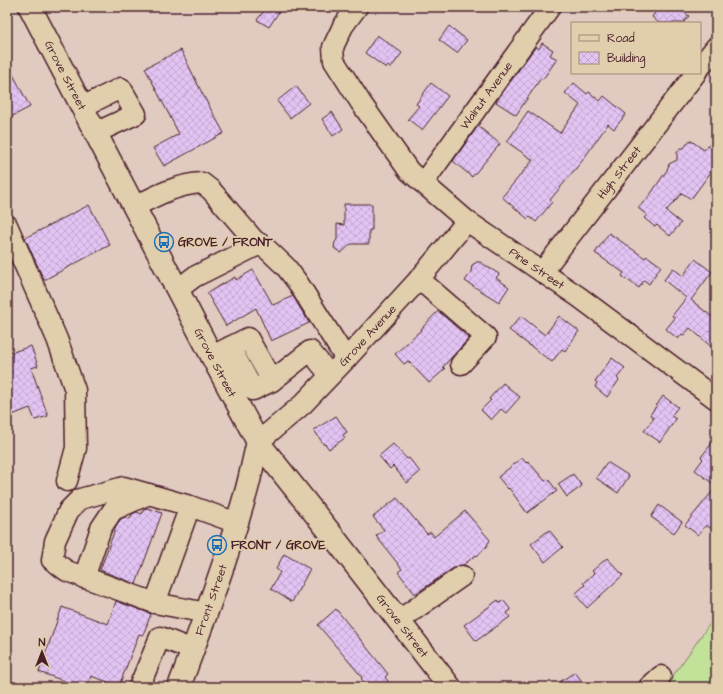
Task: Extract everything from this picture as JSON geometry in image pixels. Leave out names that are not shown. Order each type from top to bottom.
[{"type":"main road","name":"Grove Street","points":[[30,7],[177,290],[221,352],[258,442],[450,687]]},
{"type":"main road","name":"Front Street","points":[[184,685],[193,650],[207,613],[245,498],[258,442]]},
{"type":"street","name":"Pine Street","points":[[357,7],[343,26],[333,47],[334,61],[409,171],[467,221],[580,297],[716,398]]},
{"type":"street","name":"Walnut Avenue","points":[[423,183],[550,7]]},
{"type":"street","points":[[701,66],[716,47]]},
{"type":"street","name":"High Street","points":[[542,272],[695,74]]},
{"type":"street","points":[[82,107],[121,88],[136,114],[95,133]]},
{"type":"street","points":[[134,207],[164,193],[191,183],[202,183],[211,190],[254,240],[268,250],[286,267],[298,283],[346,359]]},
{"type":"street","name":"Grove Avenue","points":[[258,442],[302,404],[346,359],[419,279],[467,221]]},
{"type":"street","points":[[7,225],[58,339],[75,390],[76,448],[67,481]]},
{"type":"street","points":[[177,290],[194,277],[260,244]]},
{"type":"street","points":[[419,279],[486,338],[461,364]]},
{"type":"street","points":[[221,352],[248,338],[272,381],[310,351],[329,332]]},
{"type":"street","points":[[310,351],[330,375]]},
{"type":"street","points":[[207,613],[155,603],[67,572],[52,560],[55,541],[69,510],[80,499],[124,487],[190,506],[237,523]]},
{"type":"street","points":[[84,578],[101,528],[113,510],[149,494]]},
{"type":"street","points":[[155,603],[190,506]]},
{"type":"street","points":[[398,621],[462,576]]},
{"type":"street","points":[[139,687],[160,637],[193,650]]},
{"type":"green space","points":[[716,615],[716,687],[665,687]]},
{"type":"building","points":[[267,7],[282,7],[269,27],[257,20]]},
{"type":"building","points":[[659,7],[677,7],[689,16],[684,22],[658,22],[652,17]]},
{"type":"building","points":[[449,26],[467,40],[457,53],[439,40]]},
{"type":"building","points":[[377,35],[402,53],[391,68],[387,66],[386,68],[365,53]]},
{"type":"building","points":[[542,43],[553,50],[550,55],[557,59],[543,79],[541,78],[516,115],[496,102],[536,46],[539,49]]},
{"type":"building","points":[[181,50],[224,133],[164,166],[153,148],[179,134],[145,68]]},
{"type":"building","points":[[7,63],[30,107],[7,119]]},
{"type":"building","points":[[431,83],[448,96],[422,130],[408,119],[419,106],[416,104]]},
{"type":"building","points":[[574,83],[587,94],[589,92],[600,101],[604,96],[626,114],[614,129],[608,124],[582,161],[550,200],[552,202],[536,222],[530,217],[528,219],[502,197],[533,160],[507,142],[528,111],[560,133],[580,105],[565,93]]},
{"type":"building","points":[[296,86],[309,103],[290,118],[277,101]]},
{"type":"building","points":[[332,112],[343,129],[333,136],[322,119]]},
{"type":"building","points":[[478,126],[500,144],[472,177],[453,161]]},
{"type":"building","points":[[716,138],[716,165],[691,199],[682,193],[666,211],[681,223],[670,236],[657,225],[655,227],[644,218],[647,215],[638,208],[650,195],[667,170],[669,164],[677,160],[677,153],[680,148],[684,148],[690,140],[704,150]]},
{"type":"building","points":[[344,204],[372,204],[372,230],[369,230],[369,244],[351,244],[341,253],[334,248],[337,240],[337,224],[344,225]]},
{"type":"building","points":[[89,205],[110,245],[44,280],[25,238]]},
{"type":"building","points":[[609,233],[645,258],[647,256],[661,266],[649,284],[644,280],[639,288],[622,276],[624,273],[595,253]]},
{"type":"building","points":[[695,259],[712,272],[691,300],[716,320],[716,351],[690,328],[678,339],[666,329],[675,318],[672,316],[686,298],[664,280],[673,268],[683,276]]},
{"type":"building","points":[[480,262],[499,274],[496,278],[509,287],[499,302],[465,281],[471,272],[472,265]]},
{"type":"building","points":[[253,270],[273,305],[293,296],[309,323],[271,341],[256,308],[226,326],[207,293],[235,277],[236,280]]},
{"type":"building","points":[[438,311],[469,338],[443,367],[445,369],[429,383],[408,361],[404,364],[395,354],[422,329]]},
{"type":"building","points":[[521,316],[545,335],[559,316],[579,331],[565,351],[562,349],[552,362],[509,330]]},
{"type":"building","points":[[31,346],[38,366],[31,368],[48,416],[35,420],[30,408],[7,417],[7,354]]},
{"type":"building","points":[[612,358],[625,368],[617,378],[619,380],[607,397],[595,387],[597,383],[595,381]]},
{"type":"building","points":[[503,383],[520,397],[506,413],[501,409],[491,420],[481,410],[491,400],[489,399]]},
{"type":"building","points":[[663,396],[678,407],[671,416],[676,419],[660,442],[644,431],[654,418],[650,415]]},
{"type":"building","points":[[336,416],[347,432],[343,435],[345,438],[329,449],[325,444],[324,445],[314,430]]},
{"type":"building","points":[[716,438],[716,486],[695,470],[703,459],[701,457]]},
{"type":"building","points":[[393,444],[407,459],[409,458],[420,472],[407,483],[393,466],[390,469],[379,456]]},
{"type":"building","points":[[522,458],[526,463],[528,461],[545,481],[548,479],[557,491],[527,513],[509,488],[508,489],[498,477]]},
{"type":"building","points":[[607,462],[629,476],[618,493],[596,478]]},
{"type":"building","points":[[573,474],[582,486],[567,497],[558,484]]},
{"type":"building","points":[[716,487],[716,532],[706,525],[698,535],[685,525]]},
{"type":"building","points":[[397,498],[427,534],[431,532],[434,537],[465,511],[490,540],[485,549],[477,556],[476,555],[463,565],[455,567],[415,594],[398,572],[402,569],[376,536],[384,530],[373,517]]},
{"type":"building","points":[[659,505],[682,522],[674,533],[651,517]]},
{"type":"building","points":[[147,508],[162,513],[136,584],[100,570],[117,524],[125,517],[130,519],[132,514],[137,512],[142,514],[144,509]]},
{"type":"building","points":[[549,530],[563,547],[545,562],[531,544]]},
{"type":"building","points":[[284,554],[310,569],[292,602],[271,589],[280,572],[276,569]]},
{"type":"building","points":[[607,558],[623,575],[587,608],[575,594],[585,585],[583,583],[594,573],[592,571]]},
{"type":"building","points":[[498,600],[500,603],[503,600],[511,610],[507,613],[510,617],[476,641],[464,625]]},
{"type":"building","points":[[116,601],[151,614],[143,635],[139,634],[119,686],[91,676],[87,687],[81,687],[39,672],[62,607],[108,624]]},
{"type":"building","points":[[336,609],[388,674],[385,677],[392,687],[367,687],[361,678],[362,677],[318,625]]},
{"type":"building","points":[[575,672],[586,687],[552,687]]},
{"type":"place","name":"GROVE / FRONT","points":[[164,242]]},
{"type":"place","name":"FRONT / GROVE","points":[[217,545]]}]
